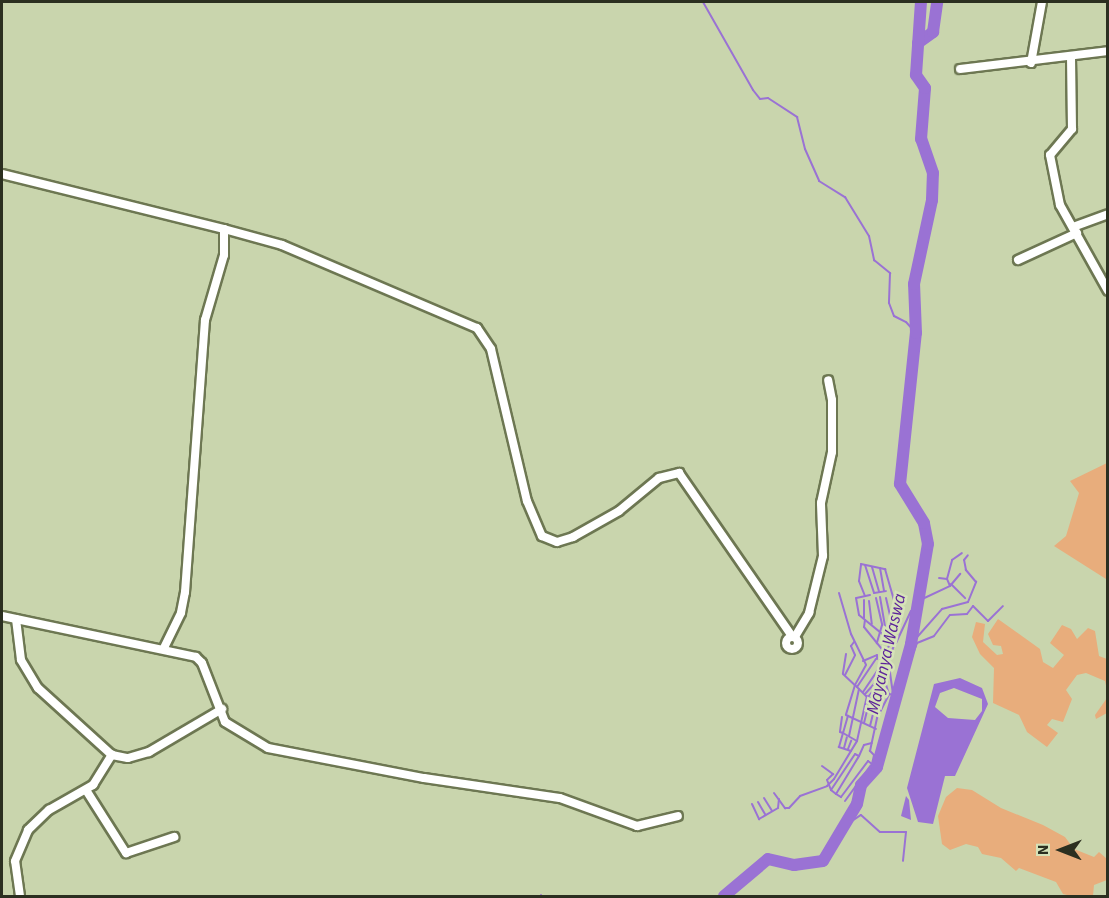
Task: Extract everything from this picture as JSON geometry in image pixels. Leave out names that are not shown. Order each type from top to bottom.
[{"type":"street","points":[[1031,63],[1042,2]]},
{"type":"street","points":[[960,69],[1031,63],[1107,51]]},
{"type":"street","points":[[1071,57],[1072,129],[1050,152],[1060,205],[1107,291]]},
{"type":"street","points":[[2,174],[282,245],[477,328],[491,349],[527,501],[542,537],[556,542],[573,537],[619,511],[659,478],[679,473],[793,635],[809,613],[823,556],[821,503],[832,452],[832,400],[828,380]]},
{"type":"street","points":[[1018,260],[1107,214]]},
{"type":"street","points":[[164,648],[181,613],[185,592],[205,320],[224,255],[224,229]]},
{"type":"street","points":[[2,616],[164,648],[196,657],[202,663],[222,709],[225,722],[268,748],[424,778],[560,798],[637,826],[678,816]]},
{"type":"street","points":[[16,619],[21,660],[38,688],[112,755],[128,758],[149,752],[222,709]]},
{"type":"street","points":[[20,897],[15,861],[28,830],[49,810],[86,790],[99,778],[112,755]]},
{"type":"street","points":[[86,790],[126,853],[174,837]]},
{"type":"shaded area","points":[[1107,463],[1108,578],[1106,579],[1054,546],[1066,536],[1079,493],[1070,481]]},
{"type":"shaded area","points":[[998,619],[1040,649],[1043,662],[1053,668],[1064,655],[1050,643],[1062,625],[1071,629],[1077,639],[1088,628],[1095,631],[1099,656],[1107,659],[1107,690],[1105,681],[1086,673],[1077,675],[1066,690],[1072,699],[1063,722],[1052,719],[1047,725],[1058,733],[1047,747],[1027,732],[1019,715],[993,703],[994,668],[980,654],[972,637],[976,622],[985,624],[983,642],[997,655],[1003,654],[1001,646],[993,645],[988,634]]},
{"type":"shaded area","points":[[960,678],[982,688],[988,704],[955,776],[945,776],[933,824],[918,822],[907,788],[934,684]],"holes":[[[954,688],[982,699],[982,711],[975,720],[948,718],[935,707],[940,693]]]},
{"type":"shaded area","points":[[1107,698],[1107,713],[1096,719],[1095,715]]},
{"type":"shaded area","points":[[957,788],[972,790],[1001,808],[1043,825],[1065,837],[1074,849],[1094,857],[1099,852],[1107,859],[1107,880],[1094,885],[1093,896],[1071,896],[1063,894],[1056,882],[1019,868],[1016,871],[1001,858],[982,854],[978,847],[966,844],[950,850],[942,844],[938,816],[946,797]]},
{"type":"shaded area","points":[[906,796],[909,800],[911,820],[901,816]]},
{"type":"waterway","name":"Mayanya Waswa","points":[[703,2],[760,99],[768,98],[797,117],[805,149],[819,181],[845,197],[869,236],[874,260],[890,273],[889,303],[894,316],[906,322],[916,333]]},
{"type":"waterway","name":"Mayanya Waswa","points":[[724,896],[768,859],[794,865],[823,861],[857,804],[861,785],[877,767],[911,644],[928,544],[924,523],[900,484],[916,333],[914,284],[932,200],[933,173],[921,139],[925,88],[916,75],[921,2]]},
{"type":"waterway","name":"Mayanya Waswa","points":[[918,43],[933,32],[937,2]]},
{"type":"waterway","points":[[947,579],[952,560],[962,553]]},
{"type":"waterway","points":[[911,644],[942,609],[968,602],[976,582],[966,570],[964,560],[968,555]]},
{"type":"waterway","points":[[865,596],[859,581],[861,564],[885,569],[898,614],[895,632],[880,665],[889,694],[898,696]]},
{"type":"waterway","points":[[865,565],[874,593],[886,591]]},
{"type":"waterway","points":[[872,567],[879,592]]},
{"type":"waterway","points":[[880,568],[884,591]]},
{"type":"waterway","points":[[950,586],[960,574]]},
{"type":"waterway","points":[[918,601],[950,586],[947,579],[939,578]]},
{"type":"waterway","points":[[951,584],[965,598]]},
{"type":"waterway","points":[[839,593],[851,634],[866,665],[855,685],[880,710]]},
{"type":"waterway","points":[[870,595],[856,598],[859,615],[891,641]]},
{"type":"waterway","points":[[880,597],[887,638]]},
{"type":"waterway","points":[[876,598],[882,625],[877,643]]},
{"type":"waterway","points":[[886,598],[894,633]]},
{"type":"waterway","points":[[864,600],[864,618]]},
{"type":"waterway","points":[[869,601],[872,624]]},
{"type":"waterway","points":[[909,664],[917,643],[934,636],[950,615],[967,614],[973,606],[988,621],[1003,606]]},
{"type":"waterway","points":[[896,643],[911,611],[915,611]]},
{"type":"waterway","points":[[865,620],[864,627],[884,652]]},
{"type":"waterway","points":[[845,675],[855,655],[851,646],[854,642]]},
{"type":"waterway","points":[[893,694],[888,660],[894,646]]},
{"type":"waterway","points":[[846,654],[843,674],[855,685],[846,715],[876,729]]},
{"type":"waterway","points":[[863,661],[877,655],[877,659]]},
{"type":"waterway","points":[[857,687],[876,659]]},
{"type":"waterway","points":[[863,692],[880,667]]},
{"type":"waterway","points":[[865,694],[881,676]]},
{"type":"waterway","points":[[868,697],[880,683]]},
{"type":"waterway","points":[[869,699],[882,688]]},
{"type":"waterway","points":[[849,736],[859,689]]},
{"type":"waterway","points":[[873,702],[884,693]]},
{"type":"waterway","points":[[836,794],[841,797],[868,761],[872,764],[874,755],[870,751],[877,718],[889,694]]},
{"type":"waterway","points":[[774,793],[785,808],[789,808],[800,796],[827,786],[834,779],[857,741],[867,696]]},
{"type":"waterway","points":[[864,723],[869,703]]},
{"type":"waterway","points":[[870,726],[875,706]]},
{"type":"waterway","points":[[843,733],[848,716]]},
{"type":"waterway","points":[[842,717],[840,732],[843,733]]},
{"type":"waterway","points":[[851,751],[839,747],[843,733],[857,741]]},
{"type":"waterway","points":[[844,748],[847,737]]},
{"type":"waterway","points":[[848,749],[851,741]]},
{"type":"waterway","points":[[822,766],[833,774],[827,780],[831,790],[855,754],[859,756],[864,745],[872,743]]},
{"type":"waterway","points":[[831,790],[836,794],[859,756]]},
{"type":"waterway","name":"Mayanya Waswa","points":[[845,801],[871,765]]},
{"type":"waterway","points":[[764,798],[772,811]]},
{"type":"waterway","points":[[752,804],[759,819],[778,808],[779,799]]},
{"type":"waterway","points":[[758,802],[765,814]]},
{"type":"waterway","points":[[846,825],[861,815],[880,832],[906,832],[903,861]]}]
